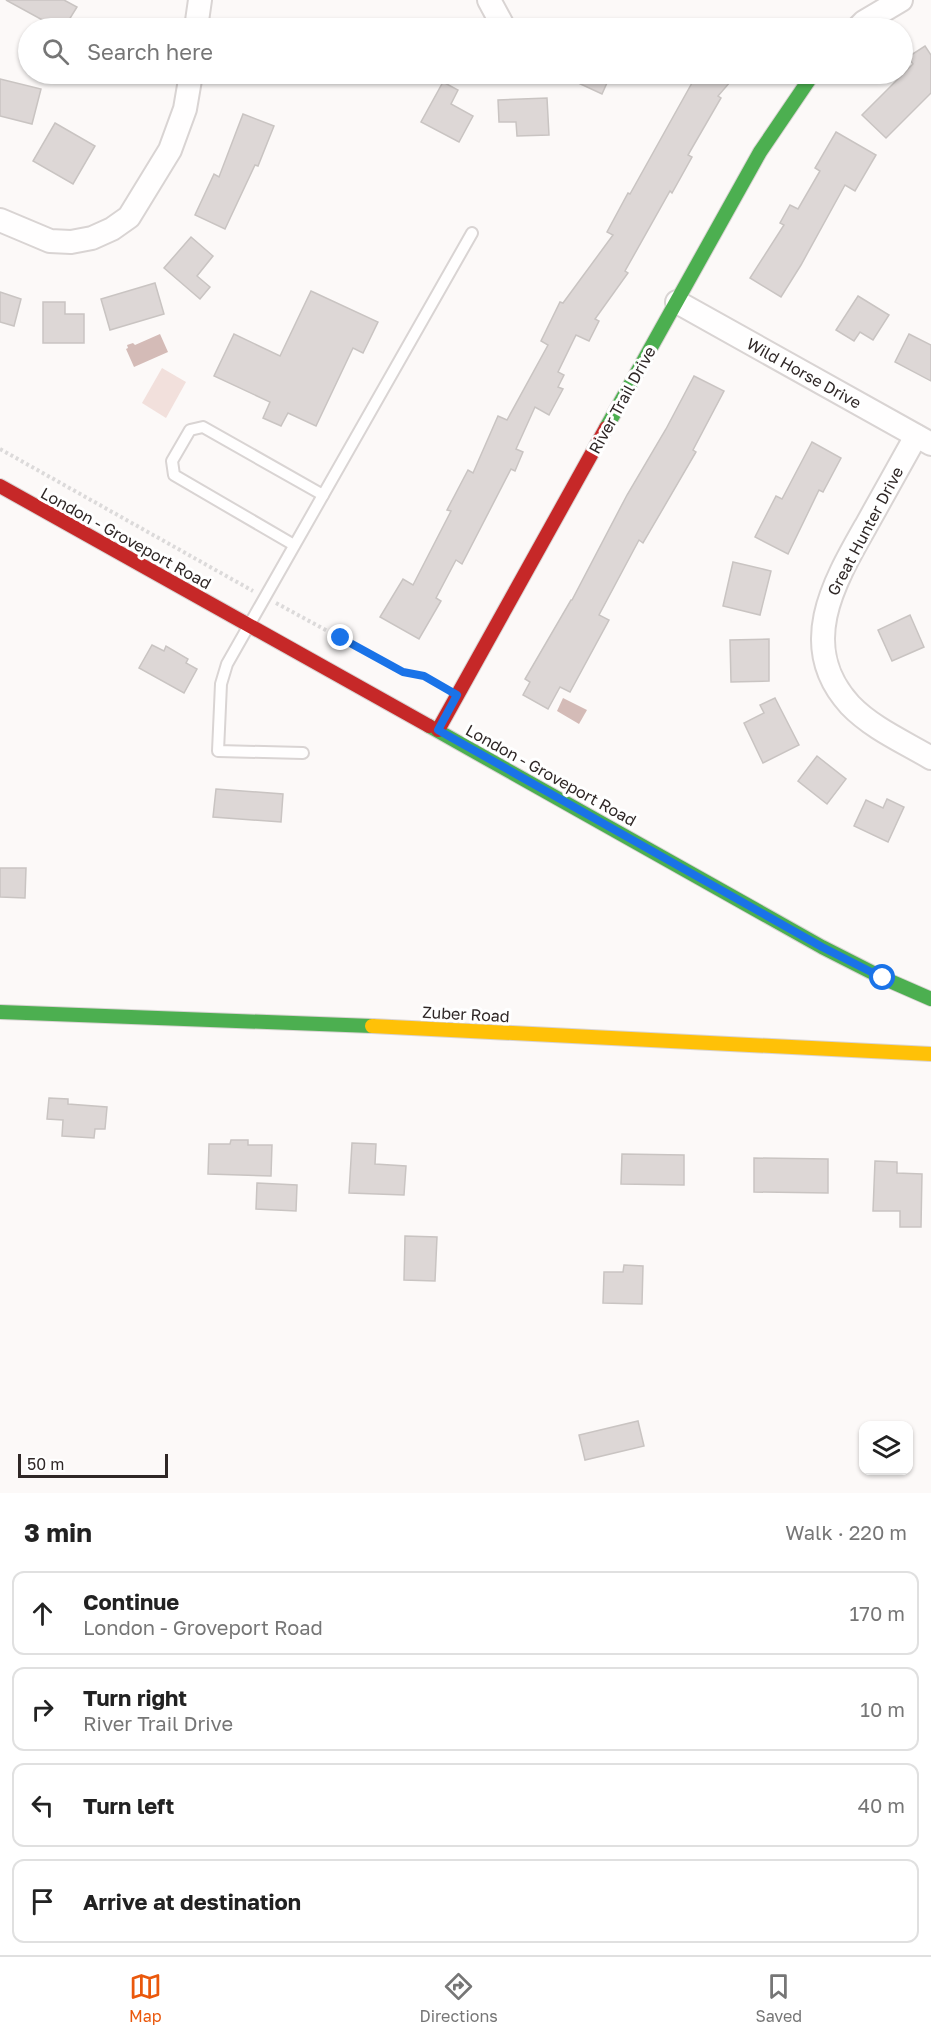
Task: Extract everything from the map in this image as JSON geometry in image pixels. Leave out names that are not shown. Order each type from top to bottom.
[{"type":"street","points":[[197,18],[200,0]]},
{"type":"street","points":[[489,0],[498,18]]},
{"type":"street","points":[[871,18],[901,0]]},
{"type":"street","points":[[0,220],[50,242],[70,242],[92,238],[112,230],[129,217],[170,150],[185,109],[189,84]]},
{"type":"street","name":"River Trail Drive","points":[[438,730],[760,152],[806,84]]},
{"type":"street","name":"Wild Horse Drive","points":[[677,302],[924,440]]},
{"type":"street","name":"Great Hunter Drive","points":[[924,440],[837,577],[822,633],[825,662],[837,688],[851,706],[879,728],[931,758]]},
{"type":"street","name":"London - Groveport Road","points":[[0,486],[822,947],[931,999]]},
{"type":"street","name":"Zuber Road","points":[[0,1012],[364,1026],[931,1054]]},
{"type":"lane","points":[[303,753],[218,751],[221,684],[226,664],[472,233]]},
{"type":"lane","points":[[294,545],[174,475],[172,461],[190,430],[203,426],[323,495]]},
{"type":"path","points":[[0,449],[403,672],[424,676],[457,695]]},
{"type":"shaded area","points":[[160,334],[168,352],[134,367],[126,349],[127,345],[133,343],[135,345]]},
{"type":"shaded area","points":[[162,368],[186,382],[166,418],[142,403]]},
{"type":"shaded area","points":[[563,698],[587,710],[579,724],[557,711]]},
{"type":"building","points":[[6,0],[64,0],[77,7],[70,18],[39,18]]},
{"type":"building","points":[[925,46],[931,55],[931,93],[886,138],[862,115],[893,84],[913,84],[913,54]]},
{"type":"building","points":[[0,79],[41,89],[32,124],[0,116]]},
{"type":"building","points":[[442,84],[458,90],[451,104],[473,116],[459,142],[421,122]]},
{"type":"building","points":[[580,84],[606,84],[602,94]]},
{"type":"building","points":[[691,84],[728,84],[718,96],[721,98],[688,155],[692,157],[625,271],[628,273],[595,319],[599,321],[589,341],[576,335],[558,372],[564,375],[558,387],[563,389],[549,415],[535,407],[516,449],[523,452],[515,471],[511,469],[462,564],[456,560],[436,598],[441,601],[419,639],[380,617],[403,579],[413,585],[451,511],[447,510],[468,470],[473,473],[498,416],[507,420],[548,345],[541,341],[560,302],[563,303],[613,235],[607,232],[628,193],[630,194]]},
{"type":"building","points":[[547,98],[549,135],[517,136],[516,122],[499,122],[498,100]]},
{"type":"building","points":[[243,114],[274,126],[258,166],[255,165],[225,229],[195,215],[214,174],[219,177]]},
{"type":"building","points":[[55,123],[95,146],[73,184],[33,161]]},
{"type":"building","points":[[836,132],[876,155],[855,191],[845,185],[781,297],[750,278],[784,225],[780,223],[790,205],[798,209],[820,171],[815,168]]},
{"type":"building","points":[[191,237],[213,256],[197,276],[210,287],[200,299],[164,268]]},
{"type":"building","points":[[155,283],[164,314],[110,330],[101,299]]},
{"type":"building","points":[[311,291],[378,322],[363,353],[353,348],[316,426],[288,413],[281,426],[263,418],[270,402],[214,376],[234,334],[280,356]]},
{"type":"building","points":[[0,292],[21,299],[14,326],[0,322]]},
{"type":"building","points":[[858,296],[889,315],[873,340],[860,332],[854,341],[836,330]]},
{"type":"building","points":[[43,302],[65,302],[65,314],[84,314],[84,343],[43,343]]},
{"type":"building","points":[[909,334],[931,345],[931,381],[895,362]]},
{"type":"building","points":[[694,376],[724,391],[693,450],[696,452],[643,543],[639,540],[599,615],[609,620],[570,692],[560,687],[548,709],[523,695],[530,682],[525,679],[572,600],[627,495]]},
{"type":"building","points":[[812,442],[841,458],[823,492],[819,490],[788,554],[755,537],[776,496],[782,499]]},
{"type":"building","points":[[733,562],[771,571],[760,615],[723,606]]},
{"type":"building","points":[[910,615],[924,647],[892,661],[878,630]]},
{"type":"building","points":[[769,639],[769,681],[731,682],[730,640]]},
{"type":"building","points":[[152,645],[164,651],[166,646],[188,659],[186,663],[197,669],[184,693],[139,668]]},
{"type":"building","points":[[775,698],[799,745],[763,763],[744,723],[764,713],[760,705]]},
{"type":"building","points":[[817,756],[846,779],[827,804],[798,781]]},
{"type":"building","points":[[216,789],[283,794],[281,822],[213,817]]},
{"type":"building","points":[[887,799],[904,807],[888,842],[854,826],[866,800],[883,808]]},
{"type":"building","points":[[0,868],[26,868],[25,898],[0,897]]},
{"type":"building","points":[[49,1098],[68,1099],[68,1104],[107,1107],[105,1129],[95,1129],[94,1138],[62,1136],[63,1120],[47,1119]]},
{"type":"building","points":[[231,1140],[248,1140],[248,1145],[272,1145],[271,1176],[208,1174],[209,1144],[230,1144]]},
{"type":"building","points":[[352,1143],[376,1144],[375,1164],[406,1166],[404,1195],[349,1193]]},
{"type":"building","points":[[622,1154],[684,1155],[684,1185],[621,1184]]},
{"type":"building","points":[[754,1158],[828,1159],[828,1193],[754,1192]]},
{"type":"building","points":[[875,1161],[897,1162],[897,1173],[922,1174],[921,1227],[900,1227],[900,1211],[873,1211]]},
{"type":"building","points":[[257,1183],[297,1185],[296,1211],[256,1209]]},
{"type":"building","points":[[405,1236],[437,1237],[435,1281],[404,1280]]},
{"type":"building","points":[[624,1265],[643,1266],[642,1304],[603,1303],[604,1272],[623,1272]]},
{"type":"building","points":[[638,1421],[644,1446],[585,1460],[579,1435]]},
{"type":"traffic: fast","points":[[606,428],[760,152],[806,84]]},
{"type":"traffic: fast","points":[[429,726],[822,947],[931,999]]},
{"type":"traffic: fast","points":[[0,1012],[372,1026]]},
{"type":"traffic: slow","points":[[372,1026],[931,1054]]},
{"type":"traffic: jam","points":[[438,730],[606,428]]},
{"type":"traffic: jam","points":[[0,486],[429,726]]},
{"type":"route","points":[[341,638],[403,672],[424,676],[457,695],[438,730],[822,947],[883,978]]}]
